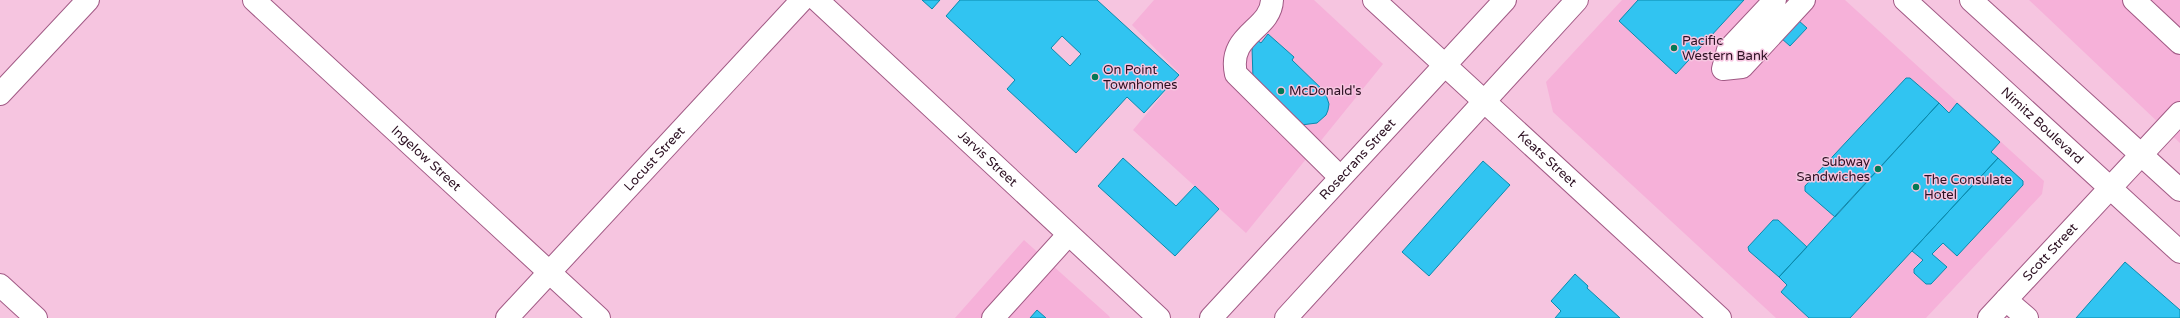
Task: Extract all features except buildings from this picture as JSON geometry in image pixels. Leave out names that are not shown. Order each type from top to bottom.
[{"type":"street","points":[[0,94],[88,0]]},
{"type":"street","name":"Ingelow Street","points":[[254,0],[599,318]]},
{"type":"street","name":"Locust Street","points":[[507,318],[802,0]]},
{"type":"street","name":"Jarvis Street","points":[[817,0],[1159,318]]},
{"type":"street","points":[[1272,0],[1270,11],[1236,50],[1234,65],[1236,74],[1340,177]]},
{"type":"street","name":"Keats Street","points":[[1374,0],[1720,318]]},
{"type":"street","name":"Rosecrans Street","points":[[1211,318],[1505,0]]},
{"type":"street","points":[[1286,318],[1577,0]]},
{"type":"street","points":[[1774,0],[1728,50],[1724,69],[1742,67],[1805,0]]},
{"type":"street","name":"Nimitz Boulevard","points":[[1905,0],[2112,187],[2180,252]]},
{"type":"street","points":[[1971,0],[2180,190]]},
{"type":"street","points":[[2134,0],[2180,43]]},
{"type":"street","name":"Scott Street","points":[[1989,318],[2180,113]]},
{"type":"street","points":[[993,318],[1068,235]]},
{"type":"street","points":[[0,285],[36,318]]},
{"type":"street","points":[[2006,300],[2027,318]]},
{"type":"shaded area","points":[[1154,0],[1314,0],[1383,64],[1246,233],[1133,130],[1180,74],[1132,25]]},
{"type":"shaded area","points":[[1622,0],[1845,0],[2044,181],[2042,194],[1926,318],[1776,318],[1553,112],[1546,82]]},
{"type":"shaded area","points":[[2029,0],[2180,0],[2180,143]]},
{"type":"shaded area","points":[[1024,240],[1109,316],[1110,318],[955,318]]},
{"type":"place","name":"Pacific Western Bank","points":[[1674,48]]},
{"type":"place","name":"On Point Townhomes","points":[[1095,77]]},
{"type":"place","name":"McDonald's","points":[[1281,91]]},
{"type":"place","name":"Subway Sandwiches","points":[[1878,169]]},
{"type":"place","name":"The Consulate Hotel","points":[[1916,187]]}]
